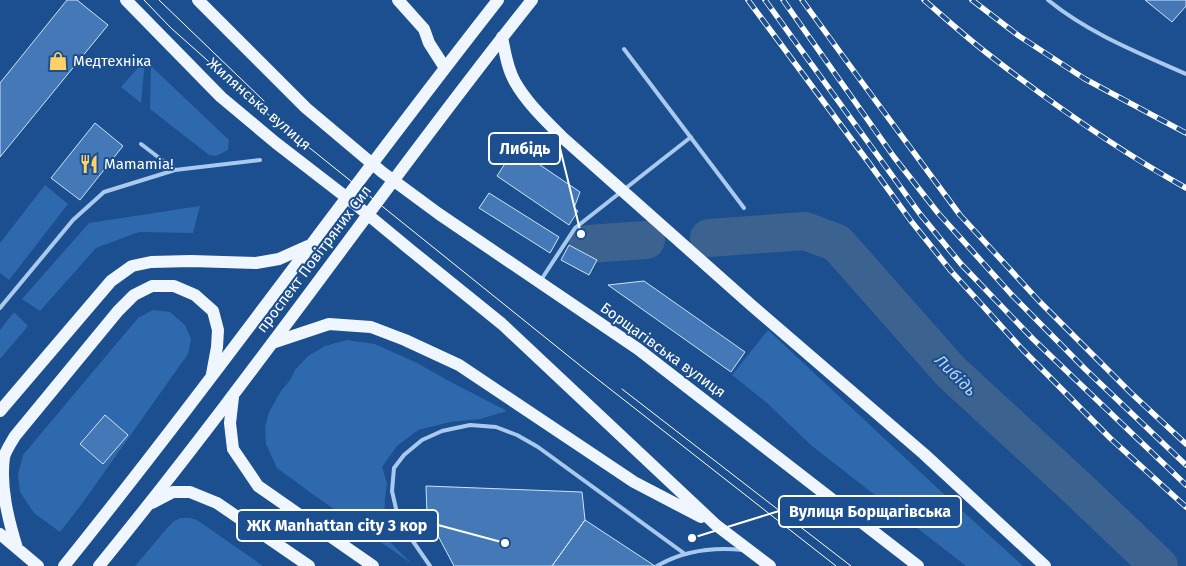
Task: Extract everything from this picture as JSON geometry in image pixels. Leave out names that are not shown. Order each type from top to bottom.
[{"type":"main road","name":"Жилянська вулиця","points":[[126,0],[221,97],[502,324],[716,525]]},
{"type":"main road","name":"Жилянська вулиця","points":[[198,0],[306,108],[382,172]]},
{"type":"main road","points":[[398,0],[424,29],[429,43],[445,68]]},
{"type":"main road","name":"проспект Повітряних Сил","points":[[64,566],[212,376],[498,0]]},
{"type":"main road","name":"проспект Повітряних Сил","points":[[99,566],[150,504],[429,133],[532,0]]},
{"type":"main road","points":[[502,37],[514,81],[534,108],[562,138],[924,454],[1045,566]]},
{"type":"main road","name":"Борщагівська вулиця","points":[[382,172],[439,214],[638,349],[918,566]]},
{"type":"main road","points":[[0,411],[111,281],[132,266],[151,262],[191,261],[256,264],[279,259],[310,245]]},
{"type":"main road","points":[[17,548],[4,509],[1,478],[4,456],[14,436],[118,311],[134,295],[152,286],[174,286],[195,294],[213,311],[218,330],[212,376]]},
{"type":"main road","points":[[272,343],[329,324],[371,327],[405,340],[459,365],[634,482],[716,525],[770,566]]},
{"type":"main road","points":[[233,395],[230,423],[233,450],[258,486],[373,566]]},
{"type":"main road","points":[[150,504],[173,492],[190,492],[217,503],[309,566]]},
{"type":"main road","points":[[0,534],[38,566]]},
{"type":"lane","points":[[1048,0],[1062,12],[1099,34],[1186,74]]},
{"type":"lane","points":[[624,49],[744,208]]},
{"type":"lane","points":[[540,282],[575,228],[691,137]]},
{"type":"lane","points":[[141,144],[175,170]]},
{"type":"lane","points":[[0,308],[73,220],[104,192],[175,170],[260,160]]},
{"type":"lane","points":[[430,566],[410,537],[398,513],[392,491],[394,468],[404,455],[422,440],[442,431],[470,425],[496,427],[517,435],[538,447],[685,554]]},
{"type":"lane","points":[[657,566],[685,554],[714,549],[750,550]]},
{"type":"shaded area","points":[[145,60],[141,103],[121,87]]},
{"type":"shaded area","points":[[151,66],[229,140],[228,150],[216,156],[209,155],[150,109]]},
{"type":"shaded area","points":[[45,185],[68,204],[9,280],[0,273],[0,243]]},
{"type":"shaded area","points":[[200,206],[193,233],[139,232],[96,248],[40,311],[22,299],[89,223]]},
{"type":"shaded area","points":[[153,310],[170,312],[185,325],[191,339],[188,354],[60,532],[34,513],[20,492],[18,474],[23,455],[138,318]]},
{"type":"shaded area","points":[[14,312],[28,326],[0,359],[0,330]]},
{"type":"shaded area","points":[[768,330],[1023,566],[966,566],[812,446],[767,403],[732,375]]},
{"type":"shaded area","points":[[347,340],[375,344],[417,363],[507,411],[480,419],[450,422],[418,430],[397,446],[382,467],[387,483],[384,525],[391,543],[412,564],[277,468],[266,444],[265,427],[269,412],[295,370],[308,356],[325,346]]},
{"type":"shaded area","points":[[181,518],[197,520],[263,566],[135,566],[168,527],[174,521]]},
{"type":"building","points":[[67,0],[77,0],[108,25],[0,157],[0,83]]},
{"type":"building","points":[[1145,0],[1186,0],[1186,6],[1172,22]]},
{"type":"building","points":[[95,123],[123,146],[80,200],[51,178]]},
{"type":"building","points":[[515,148],[580,192],[574,208],[578,211],[569,225],[497,176]]},
{"type":"building","points":[[489,193],[559,237],[550,253],[479,208]]},
{"type":"building","points":[[569,245],[597,260],[589,275],[561,260]]},
{"type":"building","points":[[644,281],[745,352],[731,372],[608,285]]},
{"type":"building","points":[[105,415],[128,435],[103,464],[80,444]]},
{"type":"building","points":[[426,486],[582,492],[585,520],[552,566],[454,566],[427,515]]},
{"type":"building","points":[[585,520],[655,566],[552,566]]},
{"type":"waterway","name":"Либідь","points":[[709,238],[805,231],[837,243],[951,372],[1159,566]]},
{"type":"waterway","name":"Либідь","points":[[588,244],[646,240]]},
{"type":"tram line","points":[[144,0],[171,28],[271,117],[582,367],[836,566]]},
{"type":"tram line","points":[[159,0],[264,101]]},
{"type":"tram line","points":[[622,389],[851,566]]},
{"type":"railway","points":[[748,0],[911,221],[951,271],[1022,349],[1110,438],[1186,507]]},
{"type":"railway","points":[[765,0],[920,214],[961,264],[1033,339],[1186,485]]},
{"type":"railway","points":[[783,0],[894,157],[938,213],[1011,294],[1085,369],[1186,465]]},
{"type":"railway","points":[[802,0],[960,215],[1039,301],[1131,393],[1186,444]]},
{"type":"railway","points":[[924,0],[980,48],[1060,108],[1134,158],[1186,188]]},
{"type":"railway","points":[[972,0],[1019,36],[1085,79],[1186,133]]},
{"type":"place","name":"Медтехніка","points":[[58,61]]},
{"type":"place","name":"Mamamia!","points":[[89,164]]},
{"type":"place","name":"Либідь","points":[[581,234]]},
{"type":"place","name":"Вулиця Борщагівська","points":[[692,538]]},
{"type":"place","name":"ЖК Manhattan city 3 кор","points":[[505,543]]}]
